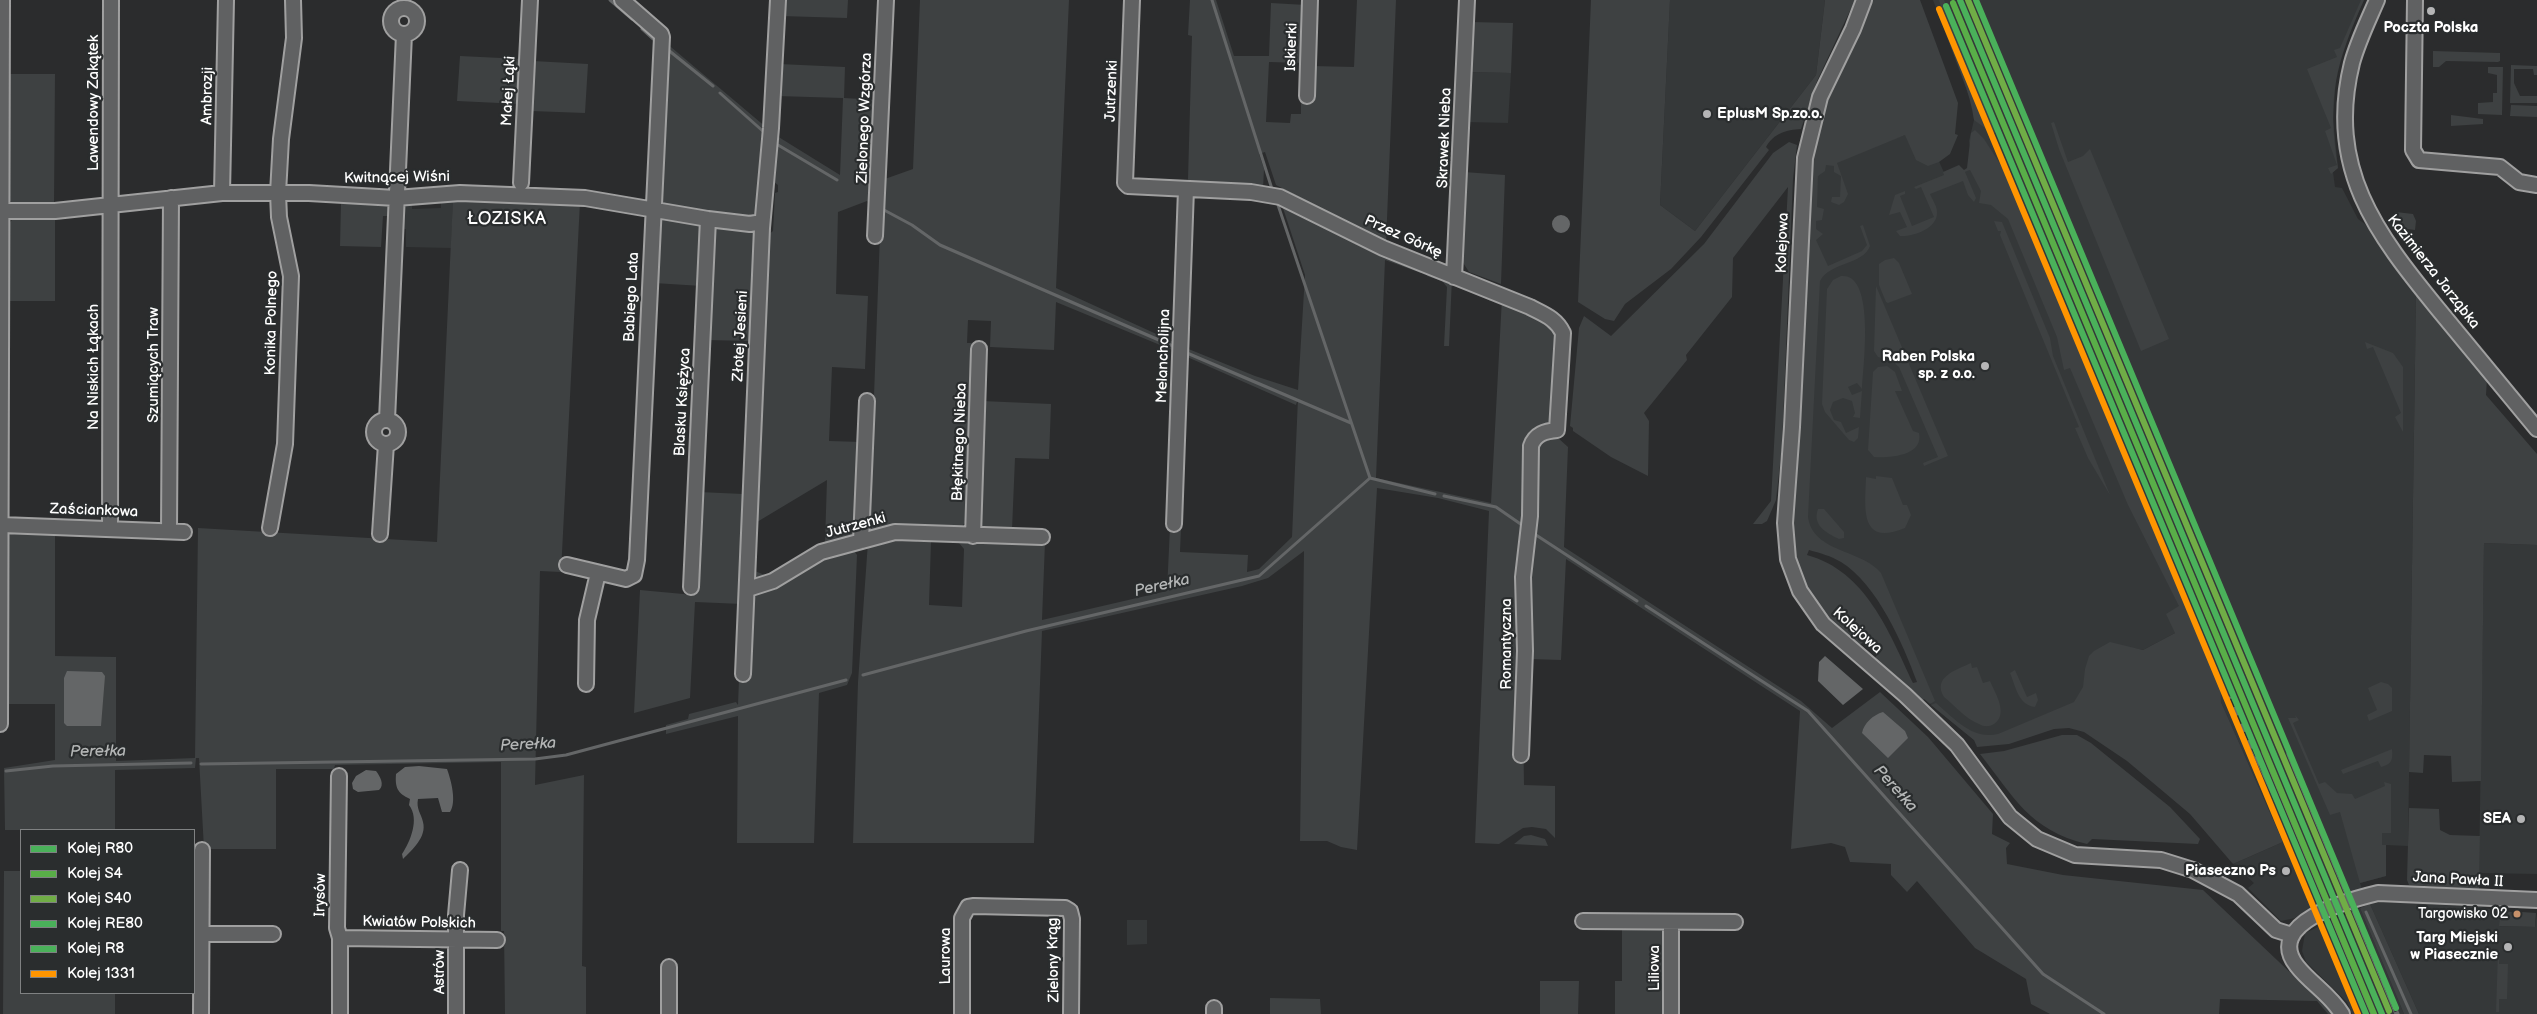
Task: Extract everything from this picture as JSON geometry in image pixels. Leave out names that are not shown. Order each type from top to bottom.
[{"type":"street","points":[[0,724],[2,0]]},
{"type":"street","name":"Lawendowy Zakątek","points":[[110,0],[110,205]]},
{"type":"street","name":"Ambrozji","points":[[222,193],[226,0]]},
{"type":"street","name":"Konika Polnego","points":[[270,528],[285,444],[291,276],[279,217],[278,193],[281,140],[294,38],[293,0]]},
{"type":"street","name":"Małej Łąki","points":[[521,183],[530,0]]},
{"type":"street","name":"Babiego Lata","points":[[567,565],[620,578],[631,578],[637,560],[661,34],[622,0]]},
{"type":"street","name":"Złotej Jesieni","points":[[743,674],[762,222],[772,120],[778,0]]},
{"type":"street","name":"Zielonego Wzgórza","points":[[875,236],[886,0]]},
{"type":"street","name":"Jutrzenki","points":[[1125,183],[1132,0]]},
{"type":"street","name":"Iskierki","points":[[1306,96],[1310,0]]},
{"type":"street","name":"Skrawek Nieba","points":[[1454,277],[1467,0]]},
{"type":"street","name":"Kolejowa","points":[[1864,0],[1853,29],[1818,103],[1804,166],[1792,428],[1784,523],[1788,559],[1800,591],[1823,624],[1905,695],[1957,745],[2010,817],[2037,839],[2075,855],[2161,860],[2193,870],[2238,894],[2276,930],[2292,935]]},
{"type":"street","name":"Kazimierza Jarząbka","points":[[2378,0],[2352,63],[2347,97],[2346,140],[2361,196],[2375,226],[2406,269],[2537,429]]},
{"type":"street","points":[[2415,0],[2413,150],[2416,157],[2419,160],[2500,167],[2519,182],[2537,185]]},
{"type":"street","points":[[380,534],[386,444],[396,440],[398,432],[396,425],[387,420],[404,34],[414,30],[417,20],[414,13],[404,4]]},
{"type":"street","name":"Przez Górkę","points":[[1125,183],[1133,188],[1251,192],[1280,197],[1383,248],[1530,307],[1553,319],[1563,333],[1557,430]]},
{"type":"street","name":"Melancholijna","points":[[1174,524],[1186,189]]},
{"type":"street","name":"Kwitnącej Wiśni","points":[[2,211],[55,212],[222,193],[278,193],[396,198],[460,193],[576,197],[708,219],[750,224],[762,222]]},
{"type":"street","name":"Szumiących Traw","points":[[169,531],[171,198]]},
{"type":"street","name":"Na Niskich Łąkach","points":[[110,205],[110,528]]},
{"type":"street","name":"Blasku Księżyca","points":[[691,587],[708,219]]},
{"type":"street","name":"Błękitnego Nieba","points":[[973,536],[980,349]]},
{"type":"street","points":[[861,541],[867,400]]},
{"type":"street","name":"Romantyczna","points":[[1521,755],[1526,651],[1523,577],[1526,532],[1530,516],[1533,441],[1546,430],[1557,430]]},
{"type":"street","name":"Zaściankowa","points":[[2,525],[184,532]]},
{"type":"street","name":"Jutrzenki","points":[[748,589],[773,581],[821,552],[895,532],[1042,537]]},
{"type":"street","points":[[586,684],[587,620],[598,573]]},
{"type":"street","name":"Irysów","points":[[339,776],[337,928],[340,938],[340,1014]]},
{"type":"street","points":[[201,1014],[202,850]]},
{"type":"street","name":"Astrów","points":[[456,1014],[456,940],[460,870]]},
{"type":"street","name":"Jana Pawła II","points":[[2292,935],[2299,925],[2316,915],[2361,897],[2378,893],[2537,900]]},
{"type":"street","name":"Laurowa","points":[[962,1014],[962,918],[968,907],[1065,908]]},
{"type":"street","name":"Zielony Krąg","points":[[1065,908],[1070,911],[1072,920],[1071,1014]]},
{"type":"street","points":[[1584,921],[1735,922]]},
{"type":"street","name":"Liliowa","points":[[1671,922],[1671,1014]]},
{"type":"street","points":[[201,934],[273,934]]},
{"type":"street","points":[[2292,935],[2289,948],[2294,962],[2305,976],[2329,996],[2342,1014]]},
{"type":"street","name":"Kwiatów Polskich","points":[[340,938],[497,940]]},
{"type":"street","points":[[669,967],[669,1014]]},
{"type":"shaded area","points":[[782,0],[848,0],[847,18],[781,16]]},
{"type":"shaded area","points":[[920,0],[1069,0],[1056,288],[1176,343],[1177,352],[1056,302],[1054,350],[990,347],[991,321],[968,320],[967,343],[973,343],[966,522],[959,529],[872,532],[869,530],[882,180],[913,169]]},
{"type":"shaded area","points":[[1190,0],[1216,0],[1234,56],[1269,56],[1271,3],[1306,5],[1303,63],[1269,62],[1266,122],[1290,123],[1291,114],[1301,114],[1301,99],[1312,66],[1354,67],[1357,0],[1396,0],[1386,243],[1276,185],[1265,152],[1259,154],[1264,169],[1263,189],[1191,185],[1188,179],[1192,36],[1188,35]]},
{"type":"shaded area","points":[[1591,0],[1670,0],[1660,205],[1695,231],[1816,75],[1825,0],[1855,0],[1817,81],[1801,129],[1785,131],[1769,142],[1766,147],[1769,150],[1701,237],[1671,269],[1625,304],[1614,321],[1605,319],[1578,302]]},
{"type":"shaded area","points":[[1670,0],[1825,0],[1816,75],[1695,231],[1660,205]]},
{"type":"shaded area","points":[[1871,0],[1920,0],[1958,103],[1955,134],[1958,135],[1950,154],[1939,162],[1928,166],[1916,160],[1905,135],[1837,163],[1848,194],[1844,202],[1839,205],[1831,202],[1832,197],[1840,197],[1841,176],[1834,172],[1834,166],[1826,165],[1825,171],[1818,176],[1817,207],[1824,209],[1822,220],[1816,221],[1816,229],[1823,234],[1816,240],[1828,266],[1862,251],[1867,245],[1860,226],[1863,225],[1870,246],[1861,257],[1831,270],[1820,281],[1808,517],[1812,529],[1819,538],[1839,550],[1873,565],[1881,573],[1935,701],[1930,704],[1924,699],[1921,702],[1874,659],[1878,654],[1863,642],[1859,646],[1831,621],[1810,594],[1797,563],[1793,545],[1791,525],[1812,148],[1826,97]],"holes":[[[1809,550],[1841,562],[1866,585],[1896,633],[1917,682],[1913,683],[1884,624],[1860,589],[1828,563],[1807,555]]]},
{"type":"shaded area","points":[[1933,0],[2364,0],[2344,44],[2336,77],[2333,119],[2338,168],[2333,172],[2335,187],[2342,188],[2358,219],[2365,224],[2416,294],[2408,846],[2386,845],[2386,876],[2360,883],[2363,891],[2295,918],[2281,921],[2248,888],[2254,883],[2233,864],[2283,842],[2221,702],[2175,633],[2143,650],[2110,644],[2108,692],[1996,738],[1974,740],[1931,705],[1879,579],[1802,537],[1818,165],[1907,134],[1937,157],[1947,179],[1974,168],[1969,141],[1974,120],[1972,104]]},
{"type":"shaded area","points":[[1939,0],[1944,0],[1999,132],[1992,133],[1974,120],[1966,88],[1946,33]]},
{"type":"shaded area","points":[[2361,0],[2364,0],[2346,44],[2336,82],[2333,121],[2338,168],[2331,174],[2328,168],[2337,165],[2325,131],[2331,128],[2307,69],[2337,57],[2334,50],[2340,48]]},
{"type":"shaded area","points":[[1471,22],[1513,23],[1511,73],[1468,72]]},
{"type":"shaded area","points":[[665,42],[767,128],[764,138],[761,136],[757,212],[752,216],[741,218],[658,204]]},
{"type":"shaded area","points":[[2433,51],[2500,53],[2500,61],[2446,61],[2439,67],[2433,67]]},
{"type":"shaded area","points":[[460,56],[522,59],[520,104],[457,101]]},
{"type":"shaded area","points":[[533,61],[588,64],[585,113],[531,111]]},
{"type":"shaded area","points":[[779,64],[845,67],[844,98],[877,100],[872,205],[867,201],[838,212],[836,294],[868,296],[865,369],[832,367],[829,441],[862,442],[859,530],[853,538],[759,581],[752,579],[754,522],[757,521],[768,235],[773,231],[775,193],[778,192],[778,185],[775,183],[777,136],[840,175],[843,98],[777,96]],"holes":[[[827,480],[825,542],[767,576],[755,571],[757,522]]]},
{"type":"shaded area","points":[[2511,65],[2537,66],[2537,75],[2534,75],[2533,69],[2514,69],[2514,83],[2520,96],[2537,96],[2537,103],[2510,103]]},
{"type":"shaded area","points":[[2488,67],[2503,67],[2502,115],[2478,114],[2478,103],[2493,102],[2493,93],[2497,93],[2497,75],[2488,73]]},
{"type":"shaded area","points":[[1468,72],[1511,73],[1508,123],[1466,122]]},
{"type":"shaded area","points":[[8,74],[55,74],[54,205],[13,204],[6,196]]},
{"type":"shaded area","points":[[2511,105],[2537,106],[2537,117],[2510,116]]},
{"type":"shaded area","points":[[2451,115],[2483,119],[2483,124],[2451,126]]},
{"type":"shaded area","points":[[2054,122],[2068,162],[2083,156],[2090,149],[2169,339],[2141,351],[2059,149],[2051,123]]},
{"type":"shaded area","points":[[1975,130],[1984,139],[2006,173],[2180,591],[2217,670],[2220,678],[2221,702],[2283,842],[2233,864],[2190,814],[2127,761],[2084,732],[2069,728],[2054,729],[2009,744],[1977,747],[1974,740],[1931,705],[1936,703],[1964,727],[1972,731],[1980,734],[1998,734],[2074,702],[2083,687],[2085,669],[2089,656],[2094,651],[2110,642],[2143,650],[2175,633],[2166,614],[2179,606],[2128,505],[2070,368],[2064,370],[2057,337],[2008,219],[1991,205],[1979,203],[1981,191],[1970,170],[1965,172],[1976,198],[1974,202],[1968,195],[1963,181],[1930,194],[1936,207],[1936,218],[1923,231],[1900,236],[1896,231],[1907,227],[1900,212],[1889,215],[1895,195],[1905,191],[1905,194],[1900,196],[1912,226],[1934,217],[1921,187],[1916,189],[1914,187],[1944,175],[1943,172],[1959,165],[1964,170],[1967,168],[1971,133]]},
{"type":"shaded area","points":[[1789,142],[1797,145],[1793,179],[1782,447],[1776,500],[1767,521],[1762,524],[1753,524],[1771,501],[1788,187],[1733,258],[1732,297],[1686,355],[1687,360],[1644,413],[1649,421],[1648,476],[1611,457],[1573,431],[1573,428],[1570,426],[1579,328],[1584,316],[1611,336],[1704,244],[1773,153]]},
{"type":"shaded area","points":[[1464,172],[1505,175],[1501,284],[1469,272],[1462,261]]},
{"type":"shaded area","points":[[453,198],[580,202],[561,572],[540,571],[535,785],[584,775],[582,966],[586,967],[586,1014],[505,1014],[504,931],[501,931],[501,762],[335,765],[334,769],[276,769],[276,849],[204,849],[199,758],[196,758],[195,768],[115,770],[115,829],[5,830],[4,768],[55,760],[55,704],[5,704],[6,538],[13,532],[55,533],[55,656],[116,657],[116,761],[195,758],[198,528],[437,542]]},
{"type":"shaded area","points":[[453,201],[451,248],[406,247],[406,229],[399,229],[400,205],[412,204],[412,209],[441,208],[441,202]]},
{"type":"shaded area","points":[[1281,202],[1423,268],[1421,273],[1385,260],[1376,478],[1491,503],[1502,298],[1538,315],[1558,332],[1554,419],[1535,430],[1526,522],[1521,530],[1517,616],[1522,656],[1524,785],[1555,786],[1555,838],[1546,829],[1532,827],[1523,828],[1499,844],[1475,843],[1489,511],[1438,498],[1377,488],[1357,850],[1341,847],[1327,841],[1300,841],[1304,551],[1268,578],[1242,586],[1042,631],[1034,843],[853,843],[858,682],[868,542],[918,536],[917,542],[931,542],[929,605],[962,607],[964,549],[959,543],[968,541],[1045,542],[1042,620],[1167,591],[1170,527],[1181,528],[1180,552],[1248,555],[1247,572],[1259,569],[1292,537],[1298,398],[1296,405],[1185,356],[1186,348],[1255,376],[1298,390],[1305,275]]},
{"type":"shaded area","points":[[341,203],[391,205],[390,216],[383,216],[381,247],[340,246]]},
{"type":"shaded area","points":[[2396,212],[2413,214],[2416,221],[2415,230],[2399,228],[2394,220]]},
{"type":"shaded area","points":[[657,215],[704,223],[702,286],[654,283]]},
{"type":"shaded area","points":[[1561,215],[1567,218],[1570,224],[1567,230],[1561,233],[1555,230],[1552,224],[1555,218]]},
{"type":"shaded area","points":[[16,216],[55,219],[55,301],[7,301],[7,225]]},
{"type":"shaded area","points":[[1994,221],[2002,222],[2050,338],[2053,356],[2110,495],[2088,458],[2075,428],[2079,427],[2000,235],[2001,231],[1998,231]]},
{"type":"shaded area","points":[[711,224],[756,228],[749,341],[707,340]]},
{"type":"shaded area","points":[[1894,258],[1899,263],[1912,294],[1888,303],[1879,285],[1879,264]]},
{"type":"shaded area","points":[[1430,270],[1452,278],[1449,346],[1444,346],[1447,287],[1442,281],[1427,276]]},
{"type":"shaded area","points":[[1841,276],[1852,279],[1859,289],[1863,304],[1865,343],[1862,389],[1857,383],[1848,387],[1852,395],[1862,391],[1860,418],[1853,417],[1855,413],[1852,401],[1843,398],[1833,402],[1830,410],[1834,420],[1841,422],[1846,433],[1859,427],[1858,438],[1854,442],[1849,440],[1825,412],[1822,404],[1827,289],[1833,280]]},
{"type":"shaded area","points":[[1876,286],[1948,456],[1924,466],[1923,463],[1938,457],[1899,367],[1892,361],[1878,357],[1874,351]]},
{"type":"shaded area","points":[[2416,294],[2487,378],[2486,395],[2537,454],[2537,545],[2484,543],[2481,781],[2452,782],[2451,756],[2424,755],[2423,773],[2409,772]]},
{"type":"shaded area","points":[[2365,342],[2393,353],[2403,367],[2403,432],[2395,417],[2401,413],[2373,347],[2367,349]]},
{"type":"shaded area","points":[[1887,366],[1895,372],[1902,391],[1895,391],[1913,431],[1919,433],[1919,441],[1916,447],[1904,454],[1874,457],[1868,450],[1873,372],[1878,367]]},
{"type":"shaded area","points":[[982,401],[1051,404],[1049,459],[1015,458],[1012,530],[983,530],[978,524]]},
{"type":"shaded area","points":[[1557,437],[1568,447],[1564,547],[1801,701],[1832,728],[1880,692],[1928,737],[1993,814],[1992,834],[2010,843],[2006,848],[2007,864],[2063,875],[2203,890],[2296,978],[2322,999],[2334,1014],[2328,1014],[2317,1001],[2220,999],[2219,1014],[2050,1014],[2031,1004],[2026,979],[1975,948],[1917,881],[1907,892],[1891,875],[1891,864],[1850,862],[1845,847],[1831,843],[1791,849],[1800,711],[1566,559],[1561,660],[1530,659],[1527,554],[1537,438]]},
{"type":"shaded area","points":[[1876,476],[1892,478],[1903,505],[1907,505],[1911,515],[1905,528],[1890,533],[1879,532],[1872,528],[1868,521],[1865,501],[1866,477],[1876,479]]},
{"type":"shaded area","points":[[699,492],[743,494],[742,604],[695,602],[690,698],[634,713],[640,590],[694,595]]},
{"type":"shaded area","points":[[1818,509],[1824,509],[1844,532],[1844,538],[1839,539],[1821,528],[1817,520]]},
{"type":"shaded area","points":[[2484,543],[2537,545],[2537,874],[2479,873]]},
{"type":"shaded area","points":[[851,546],[857,555],[852,673],[847,685],[819,693],[814,843],[737,843],[738,716],[666,734],[666,725],[688,719],[689,714],[736,702],[738,705],[739,679],[749,677],[752,606],[755,595],[824,554]]},
{"type":"shaded area","points":[[1825,656],[1863,689],[1843,705],[1818,681],[1819,662]]},
{"type":"shaded area","points":[[1971,663],[1972,668],[1977,667],[1983,683],[1990,681],[2000,703],[2001,709],[1998,720],[1990,726],[1983,726],[1974,722],[1944,697],[1941,690],[1943,679],[1947,675]]},
{"type":"shaded area","points":[[2015,670],[2027,697],[2036,693],[2038,700],[2035,707],[2025,703],[2018,694],[2010,673]]},
{"type":"shaded area","points":[[67,671],[102,672],[105,676],[101,726],[67,726],[64,723],[64,678]]},
{"type":"shaded area","points":[[2381,682],[2388,684],[2392,688],[2392,711],[2369,721],[2367,715],[2377,710],[2368,688]]},
{"type":"shaded area","points":[[1883,712],[1905,731],[1908,738],[1888,758],[1862,733],[1870,720]]},
{"type":"shaded area","points":[[2295,715],[2299,720],[2293,723],[2319,784],[2325,782],[2337,793],[2352,794],[2355,799],[2385,786],[2384,782],[2391,784],[2391,833],[2382,833],[2382,845],[2386,845],[2386,876],[2360,883],[2340,812],[2330,815],[2288,718],[2296,718]]},
{"type":"shaded area","points":[[2062,735],[2077,735],[2091,743],[2170,807],[2200,839],[2198,844],[2092,839],[2087,844],[2067,838],[2037,821],[2025,810],[1980,754],[2004,751]]},
{"type":"shaded area","points":[[2392,749],[2391,761],[2385,766],[2381,767],[2378,761],[2343,774],[2341,770]]},
{"type":"shaded area","points":[[419,766],[447,769],[452,785],[453,803],[450,812],[442,812],[438,798],[418,799],[418,808],[424,828],[423,833],[418,843],[403,859],[402,854],[413,830],[414,817],[409,805],[410,799],[398,789],[396,774],[405,767]]},
{"type":"shaded area","points":[[366,770],[378,773],[382,783],[379,790],[358,792],[353,789],[352,783],[356,776]]},
{"type":"shaded area","points":[[2409,808],[2439,809],[2440,830],[2450,835],[2480,836],[2479,889],[2409,885],[2407,880]]},
{"type":"shaded area","points":[[1531,835],[1545,839],[1548,846],[1514,844],[1524,836]]},
{"type":"shaded area","points":[[4,871],[20,871],[20,994],[115,994],[115,1014],[3,1014]]},
{"type":"shaded area","points":[[2384,902],[2480,907],[2500,911],[2499,926],[2535,927],[2537,913],[2537,1014],[2419,1014],[2370,904]]},
{"type":"shaded area","points":[[2370,904],[2419,1014],[2404,1014],[2360,908]]},
{"type":"shaded area","points":[[2360,908],[2404,1014],[2352,1014],[2347,1002],[2306,962],[2302,951],[2305,933]]},
{"type":"shaded area","points":[[2500,911],[2513,912],[2514,915],[2522,915],[2522,912],[2536,913],[2535,927],[2499,926]]},
{"type":"shaded area","points":[[1127,920],[1147,920],[1147,944],[1127,945]]},
{"type":"shaded area","points":[[1622,929],[1660,930],[1665,932],[1666,1014],[1615,1014],[1615,981],[1622,981]]},
{"type":"shaded area","points":[[2498,951],[2500,951],[2499,964],[2508,964],[2507,999],[2499,999],[2499,1012],[2496,1012]]},
{"type":"shaded area","points":[[1540,981],[1579,981],[1578,1014],[1540,1014]]},
{"type":"shaded area","points":[[1270,998],[1320,999],[1321,1014],[1270,1014]]},
{"type":"waterway","points":[[610,0],[632,19]]},
{"type":"waterway","points":[[1212,0],[1272,189]]},
{"type":"waterway","points":[[642,29],[653,39]]},
{"type":"waterway","points":[[667,49],[713,86]]},
{"type":"waterway","points":[[720,93],[765,133]]},
{"type":"waterway","points":[[778,145],[837,180]]},
{"type":"waterway","points":[[1277,202],[1370,478]]},
{"type":"waterway","points":[[884,210],[912,225],[940,245],[1175,347]]},
{"type":"waterway","points":[[1187,353],[1351,423]]},
{"type":"waterway","name":"Perełka","points":[[863,675],[1026,631],[1259,576],[1370,478],[1435,494]]},
{"type":"waterway","name":"Perełka","points":[[1444,496],[1496,507],[1522,525]]},
{"type":"waterway","name":"Perełka","points":[[1533,533],[1637,601]]},
{"type":"waterway","name":"Perełka","points":[[1646,606],[1808,711],[2043,974],[2104,1014]]},
{"type":"waterway","name":"Perełka","points":[[201,764],[535,759],[566,755],[846,680]]},
{"type":"waterway","name":"Perełka","points":[[6,771],[53,766],[191,763]]},
{"type":"waterway","points":[[2366,912],[2411,1014]]},
{"type":"railway","points":[[2230,699],[2277,801]]},
{"type":"railway","points":[[2264,752],[2373,1014]]},
{"type":"railway","points":[[2289,754],[2397,1014]]},
{"type":"rail line","name":"R80","points":[[1960,0],[2382,1014]]},
{"type":"rail line","name":"S40","points":[[1968,0],[2389,1011]]},
{"type":"rail line","name":"R8","points":[[1976,0],[2396,1008]]},
{"type":"rail line","name":"S4","points":[[1953,3],[2374,1014]]},
{"type":"rail line","name":"RE80","points":[[1946,6],[2366,1014]]},
{"type":"rail line","name":"1331","points":[[1939,9],[2358,1014]]},
{"type":"place","name":"Poczta Polska","points":[[2431,11]]},
{"type":"place","name":"EplusM Sp.zo.o.","points":[[1707,114]]},
{"type":"place","name":"Raben Polska sp. z o.o.","points":[[1985,366]]},
{"type":"place","name":"SEA","points":[[2521,819]]},
{"type":"place","name":"Piaseczno Ps","points":[[2286,871]]},
{"type":"place","name":"Targowisko 02","points":[[2517,914]]},
{"type":"place","name":"Targ Miejski w Piasecznie","points":[[2508,947]]},
{"type":"district","name":"ŁOZISKA","points":[[507,219]]}]
